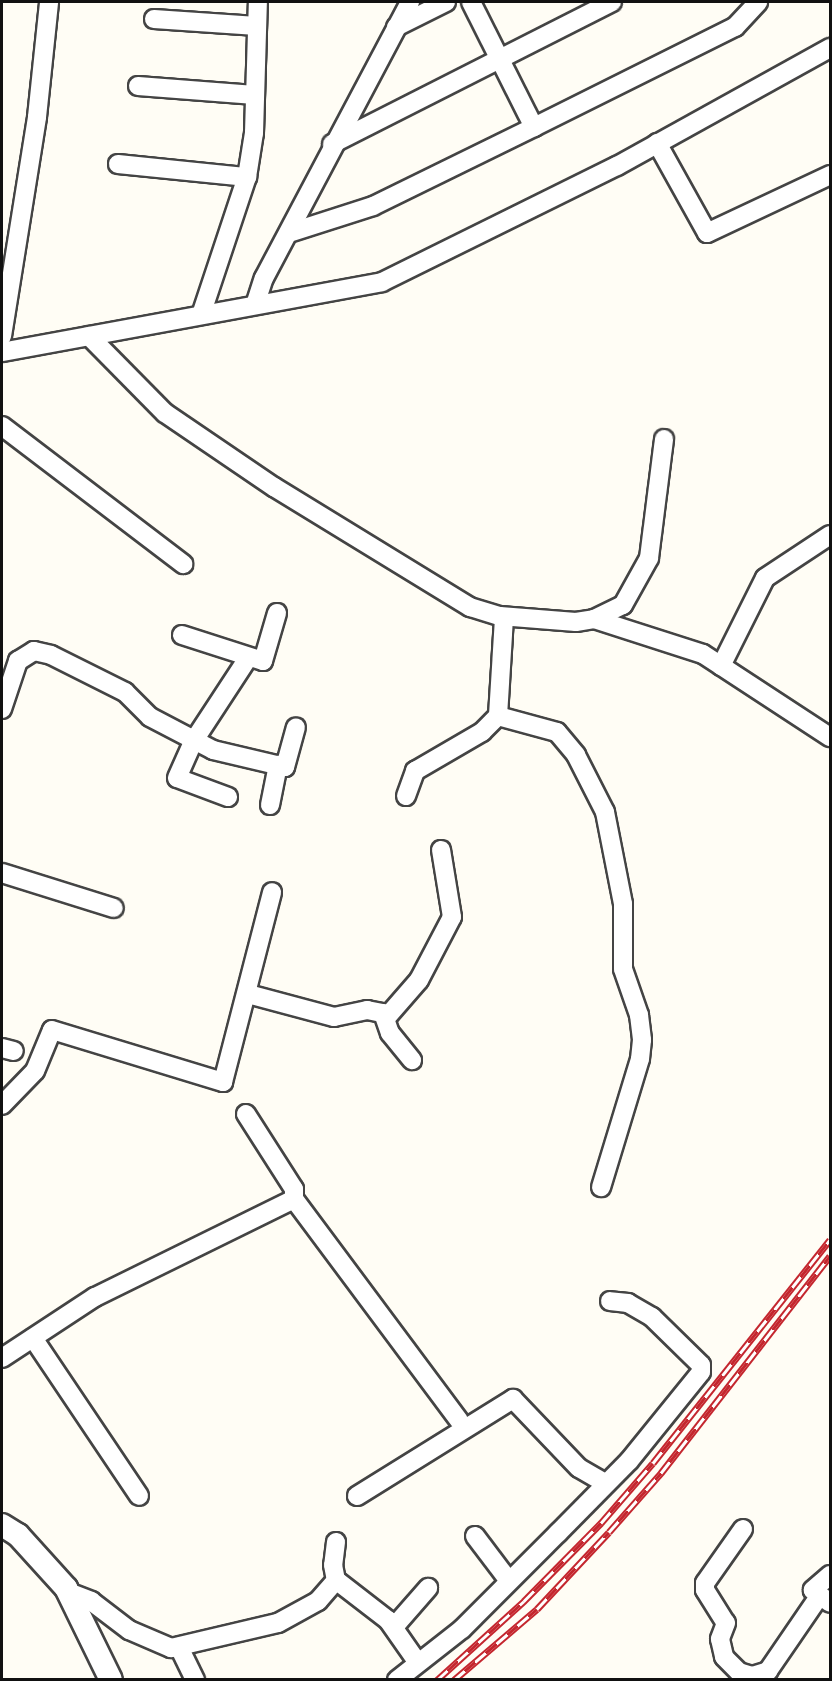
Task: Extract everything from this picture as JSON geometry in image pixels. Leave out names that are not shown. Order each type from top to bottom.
[{"type":"street","points":[[2,336],[37,117],[49,2]]},
{"type":"street","points":[[201,315],[247,177],[255,95],[258,2]]},
{"type":"street","points":[[255,305],[264,278],[289,233],[332,144],[410,2]]},
{"type":"street","points":[[396,27],[446,2]]},
{"type":"street","points":[[471,2],[498,60],[534,127]]},
{"type":"street","points":[[332,144],[612,2]]},
{"type":"street","points":[[289,233],[373,206],[534,127],[735,27],[758,2]]},
{"type":"street","points":[[154,19],[257,26]]},
{"type":"street","points":[[2,352],[382,282],[657,143],[831,48]]},
{"type":"street","points":[[138,86],[255,95]]},
{"type":"street","points":[[657,143],[707,233],[831,175]]},
{"type":"street","points":[[118,164],[247,177]]},
{"type":"street","points":[[89,336],[165,413],[274,487],[470,607],[504,617],[576,622],[594,619],[622,605],[649,558],[664,439]]},
{"type":"street","points":[[2,426],[183,564]]},
{"type":"street","points":[[722,666],[761,583],[831,535]]},
{"type":"street","points":[[182,635],[263,661],[278,613]]},
{"type":"street","points":[[406,796],[415,771],[482,732],[498,716],[504,617]]},
{"type":"street","points":[[594,619],[703,654],[831,737]]},
{"type":"street","points":[[2,709],[18,661],[28,652],[42,652],[125,692],[150,717],[193,742],[285,767],[296,727]]},
{"type":"street","points":[[228,797],[177,778],[193,742],[248,658]]},
{"type":"street","points":[[498,716],[557,732],[576,755],[605,812],[623,904],[623,969],[639,1016],[642,1040],[640,1059],[601,1187]]},
{"type":"street","points":[[270,805],[278,765]]},
{"type":"street","points":[[386,1018],[419,980],[452,917],[441,850]]},
{"type":"street","points":[[2,873],[114,908]]},
{"type":"street","points":[[2,1105],[35,1071],[52,1030],[222,1082],[248,994],[272,892]]},
{"type":"street","points":[[248,994],[334,1017],[367,1010],[382,1013],[386,1018],[390,1033],[412,1060]]},
{"type":"street","points":[[246,1114],[294,1189],[294,1199],[459,1420]]},
{"type":"street","points":[[2,1358],[95,1298],[294,1199]]},
{"type":"street","points":[[397,1680],[462,1629],[629,1461],[701,1372],[701,1365],[652,1317],[628,1303],[610,1301]]},
{"type":"street","points":[[33,1338],[139,1496]]},
{"type":"street","points":[[357,1496],[513,1399],[579,1468],[605,1483]]},
{"type":"street","points":[[2,1526],[18,1534],[68,1592],[111,1680]]},
{"type":"street","points":[[744,1529],[705,1583],[705,1590],[726,1623],[720,1639],[724,1657],[739,1672],[752,1676],[768,1671],[825,1599],[813,1590],[831,1575]]},
{"type":"street","points":[[475,1536],[508,1581]]},
{"type":"street","points":[[336,1542],[333,1565],[336,1580],[394,1627],[418,1663]]},
{"type":"street","points":[[68,1592],[91,1601],[129,1630],[171,1648],[278,1623],[318,1601],[336,1580]]},
{"type":"street","points":[[394,1627],[428,1588]]},
{"type":"street","points":[[179,1647],[195,1680]]},
{"type":"railway","points":[[437,1680],[524,1601],[601,1523],[653,1463],[830,1240]]},
{"type":"railway","points":[[454,1680],[537,1609],[609,1532],[661,1473],[830,1256]]}]
